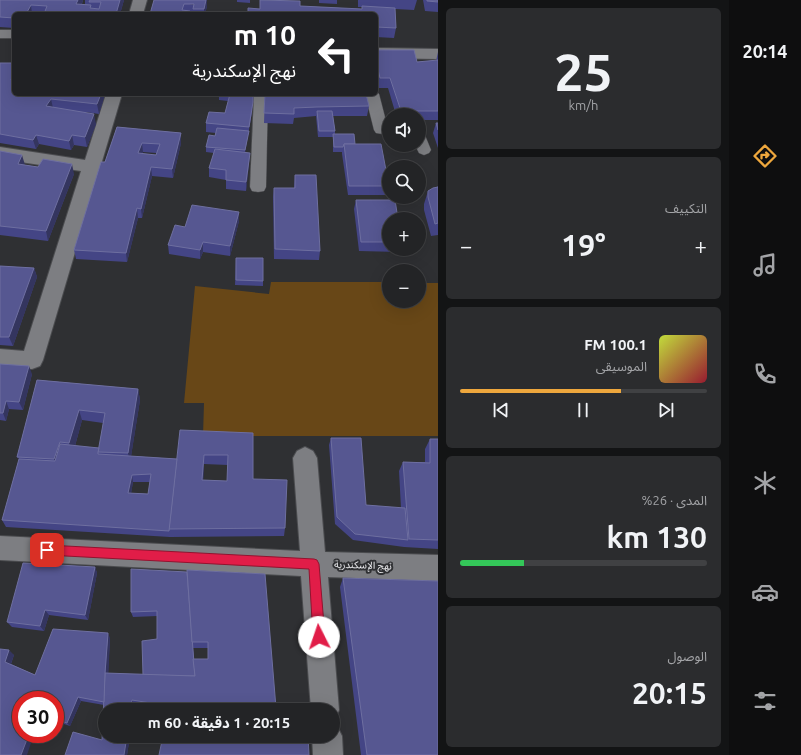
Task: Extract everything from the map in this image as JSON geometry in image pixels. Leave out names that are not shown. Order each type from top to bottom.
[{"type":"street","points":[[137,12],[140,0]]},
{"type":"street","points":[[0,34],[12,34]]},
{"type":"street","points":[[378,52],[438,54]]},
{"type":"street","points":[[0,358],[32,360],[113,96]]},
{"type":"street","points":[[0,152],[92,167]]},
{"type":"street","points":[[305,458],[324,703]]},
{"type":"street","name":"نهج الإسكندرية","points":[[0,548],[314,564],[438,568]]},
{"type":"street","points":[[327,743],[328,755]]},
{"type":"lane","points":[[258,187],[261,96]]},
{"type":"lane","points":[[372,96],[382,130]]},
{"type":"shaded area","points":[[271,282],[382,282],[382,308],[426,308],[426,283],[438,283],[438,436],[203,436],[204,403],[184,403],[195,286],[269,294]]},
{"type":"building","points":[[0,0],[78,0],[76,4],[91,5],[90,8],[99,9],[101,2],[89,2],[90,0],[120,0],[117,12],[45,12],[47,6],[31,5],[27,12],[12,12],[12,18],[0,17]]},
{"type":"building","points":[[154,0],[206,0],[204,9],[193,9],[194,4],[184,4],[182,10],[190,12],[151,12]]},
{"type":"building","points":[[260,0],[300,1],[300,6],[362,9],[362,6],[395,8],[396,28],[378,27],[378,12],[248,12],[248,8],[260,9]]},
{"type":"building","points":[[438,0],[438,2],[427,1]]},
{"type":"building","points":[[378,50],[414,50],[417,62],[438,60],[438,111],[426,111],[426,108],[400,108],[390,78],[380,78],[378,70]]},
{"type":"building","points":[[0,63],[12,63],[12,96],[100,96],[97,104],[51,99],[46,106],[94,114],[85,137],[72,135],[69,141],[36,135],[33,140],[0,134]]},
{"type":"building","points":[[229,96],[253,96],[249,127],[206,123],[209,112],[225,113]]},
{"type":"building","points":[[265,96],[366,96],[369,106],[294,108],[294,114],[264,113]]},
{"type":"building","points":[[317,111],[332,111],[335,131],[319,131]]},
{"type":"building","points":[[117,127],[181,133],[172,169],[151,167],[141,209],[137,208],[126,253],[74,250],[101,162],[105,162]],"holes":[[[142,143],[160,144],[156,155],[138,153]]]},
{"type":"building","points":[[217,128],[249,131],[245,150],[206,147],[209,135],[215,136]]},
{"type":"building","points":[[333,134],[354,134],[355,144],[344,144],[343,147],[334,147]]},
{"type":"building","points":[[344,144],[381,144],[384,160],[382,160],[382,186],[349,186]]},
{"type":"building","points":[[215,149],[250,153],[246,182],[226,180],[226,170],[209,168]]},
{"type":"building","points":[[0,151],[22,155],[18,164],[38,167],[43,159],[72,164],[46,231],[0,226]]},
{"type":"building","points":[[295,175],[316,175],[320,251],[275,249],[274,188],[295,188]]},
{"type":"building","points":[[438,187],[438,223],[435,224],[428,197],[428,191]]},
{"type":"building","points":[[356,200],[382,200],[382,204],[396,204],[397,212],[382,212],[382,242],[361,242]]},
{"type":"building","points":[[192,205],[239,212],[230,246],[203,242],[200,250],[168,245],[175,225],[185,227]]},
{"type":"building","points":[[236,258],[263,258],[263,281],[236,280]]},
{"type":"building","points":[[0,266],[34,268],[9,337],[0,337]]},
{"type":"building","points":[[0,364],[29,366],[19,402],[6,401],[3,413],[0,413]]},
{"type":"building","points":[[37,380],[138,389],[128,453],[98,452],[105,413],[79,410],[69,443],[60,442],[54,459],[17,457]]},
{"type":"building","points":[[180,430],[253,433],[253,479],[287,480],[285,528],[169,529]],"holes":[[[204,455],[228,455],[227,481],[202,480]]]},
{"type":"building","points":[[331,438],[361,438],[366,505],[405,508],[408,540],[355,534],[337,517]]},
{"type":"building","points":[[430,439],[438,439],[438,540],[409,539],[403,462],[430,463]]},
{"type":"building","points":[[60,444],[99,448],[98,454],[177,459],[169,531],[2,520],[19,459],[55,461]],"holes":[[[151,474],[148,494],[128,493],[132,475]]]},
{"type":"building","points":[[23,563],[95,567],[85,615],[45,610],[40,626],[7,622]]},
{"type":"building","points":[[131,569],[187,572],[195,676],[143,675],[142,641],[157,639],[157,611],[131,612]]},
{"type":"building","points":[[187,570],[265,574],[276,703],[150,703],[132,700],[131,703],[104,703],[105,673],[195,676],[193,659],[208,659],[208,642],[192,642]]},
{"type":"building","points":[[343,578],[438,581],[438,755],[367,755]]},
{"type":"building","points":[[53,629],[108,633],[104,702],[78,697],[67,723],[64,722],[64,691],[12,691],[12,743],[26,743],[21,755],[0,755],[0,649],[9,650],[5,662],[35,675]]},
{"type":"building","points":[[73,732],[98,739],[98,743],[126,743],[124,755],[65,755]]},
{"type":"building","points":[[162,743],[308,743],[309,755],[159,755]]},
{"type":"route","points":[[47,550],[314,564],[319,637]]}]
